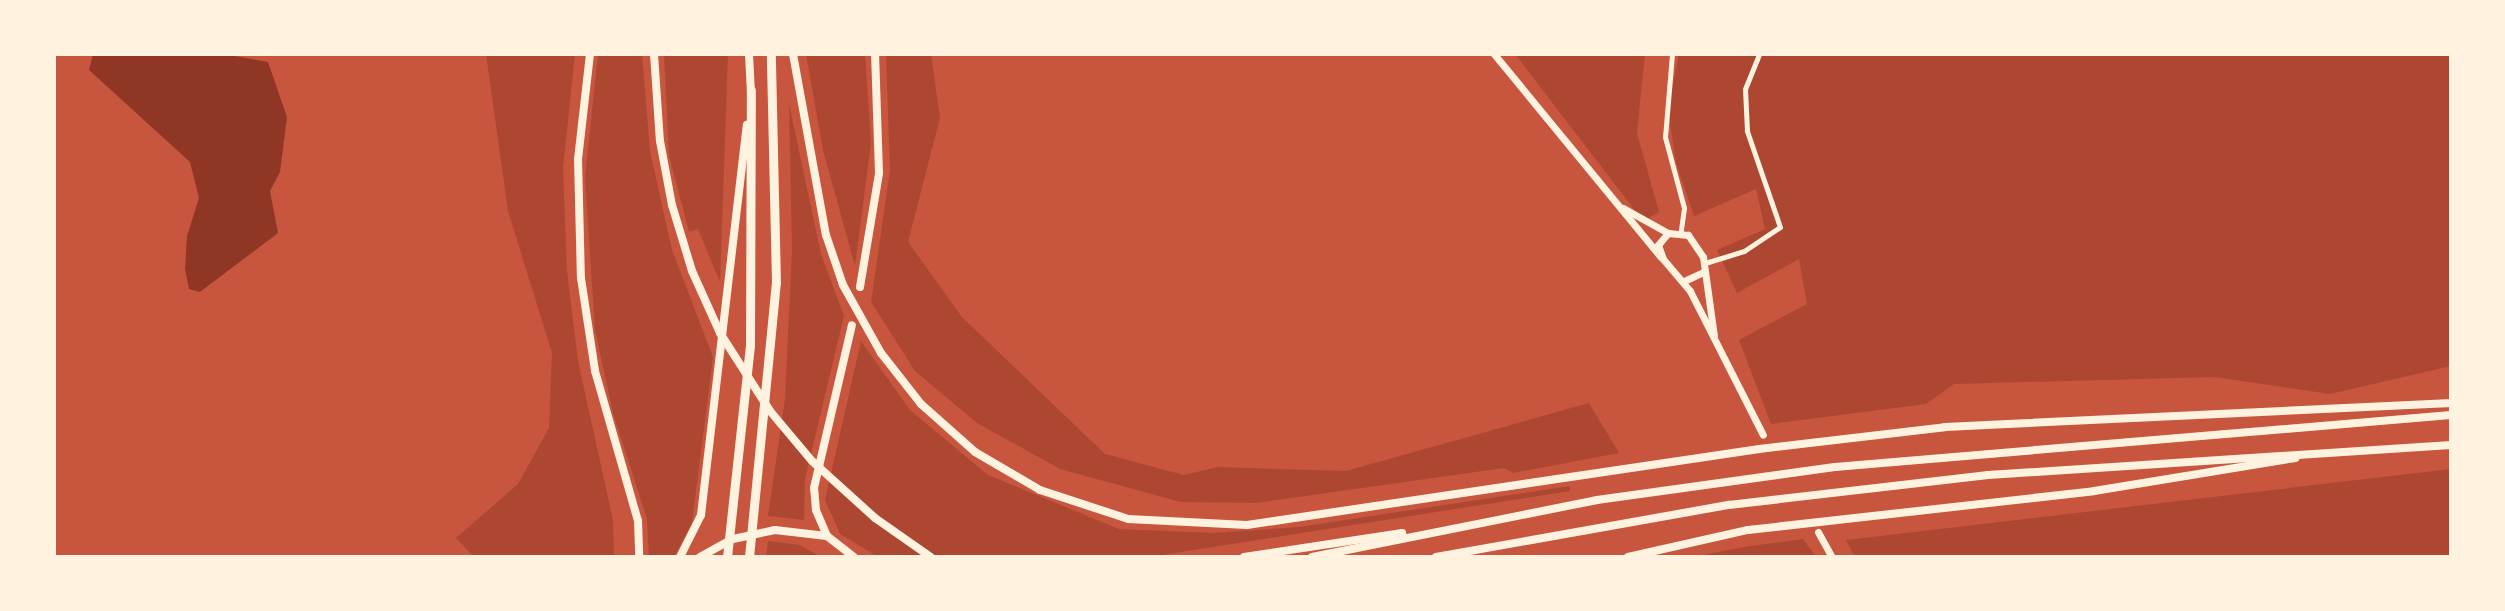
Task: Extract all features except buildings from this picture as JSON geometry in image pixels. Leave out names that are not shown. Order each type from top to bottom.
[{"type":"highway","points":[[590,54],[579,140],[581,279],[595,371],[638,521],[639,557]]},
{"type":"highway","points":[[654,54],[664,165],[700,293],[742,369],[800,448],[868,512],[931,557]]},
{"type":"highway","points":[[727,557],[735,511],[751,334],[749,54]]},
{"type":"highway","points":[[749,557],[756,506],[778,215],[771,54]]},
{"type":"highway","points":[[793,54],[831,252],[860,322],[881,353],[921,404],[975,452],[1062,499],[1143,522],[1246,525],[1814,442],[1983,424],[2451,403]]},
{"type":"highway","points":[[861,287],[879,167],[875,54]]},
{"type":"highway","points":[[680,557],[701,515],[751,90]]},
{"type":"highway","points":[[852,324],[814,488],[816,510],[827,536],[854,557]]},
{"type":"highway","points":[[1312,557],[1597,500],[1987,450],[2451,416]]},
{"type":"highway","points":[[1436,557],[1600,525],[1988,475],[2451,445]]},
{"type":"highway","points":[[1628,557],[1748,530],[2222,473],[2319,453]]},
{"type":"highway","points":[[1245,557],[1462,526]]},
{"type":"highway","points":[[700,557],[748,534],[786,530],[827,536]]},
{"type":"highway","points":[[1444,557],[1464,551]]},
{"type":"main road","points":[[1494,54],[1663,259],[1684,281],[1763,435]]},
{"type":"main road","points":[[1618,205],[1668,233]]},
{"type":"main road","points":[[1663,259],[1658,245],[1668,233],[1681,230],[1705,263],[1703,272],[1714,336]]},
{"type":"main road","points":[[1684,281],[1703,272]]},
{"type":"main road","points":[[1818,532],[1832,557]]},
{"type":"street","points":[[1671,54],[1665,130],[1684,208],[1681,230]]},
{"type":"street","points":[[1705,263],[1744,251],[1780,227],[1747,131],[1746,89],[1759,54]]},
{"type":"shaded area","points":[[93,54],[223,54],[268,62],[287,117],[280,172],[270,191],[278,233],[200,292],[189,289],[185,269],[187,236],[199,198],[190,162],[89,70]]},
{"type":"shaded area","points":[[486,54],[575,54],[563,168],[567,271],[578,361],[613,520],[614,557],[474,557],[456,538],[518,484],[549,428],[552,353],[508,211]]},
{"type":"shaded area","points":[[598,54],[642,54],[650,151],[672,250],[713,357],[692,523],[674,557],[649,557],[647,519],[613,413],[595,330],[585,178]]},
{"type":"shaded area","points":[[664,54],[728,54],[720,282],[698,229],[689,232],[669,155]]},
{"type":"shaded area","points":[[806,54],[865,54],[871,143],[855,266],[823,150]]},
{"type":"shaded area","points":[[886,54],[931,54],[940,118],[908,242],[962,317],[1105,454],[1184,475],[1218,467],[1346,471],[1589,403],[1619,453],[1513,473],[1504,468],[1256,503],[1181,502],[1060,469],[977,423],[915,371],[871,302],[890,170]]},
{"type":"shaded area","points":[[1515,54],[1645,54],[1637,133],[1659,212],[1643,221]]},
{"type":"shaded area","points":[[1679,54],[2451,54],[2451,366],[2330,394],[2214,377],[1954,384],[1926,404],[1771,424],[1739,340],[1807,304],[1799,259],[1737,293],[1717,250],[1765,229],[1756,189],[1694,216],[1676,163],[1668,109]]},
{"type":"shaded area","points":[[789,104],[821,254],[844,316],[805,479],[804,520],[768,516],[785,399],[792,250]]},
{"type":"shaded area","points":[[861,341],[910,410],[988,475],[1119,529],[1213,533],[1299,527],[1570,486],[1570,491],[1149,557],[878,557],[840,534],[825,500]]},
{"type":"shaded area","points":[[2451,469],[2451,557],[1855,557],[1846,540]]},
{"type":"shaded area","points":[[1803,539],[1816,557],[1692,557],[1744,547]]},
{"type":"shaded area","points":[[768,541],[800,545],[821,557],[766,557]]}]
